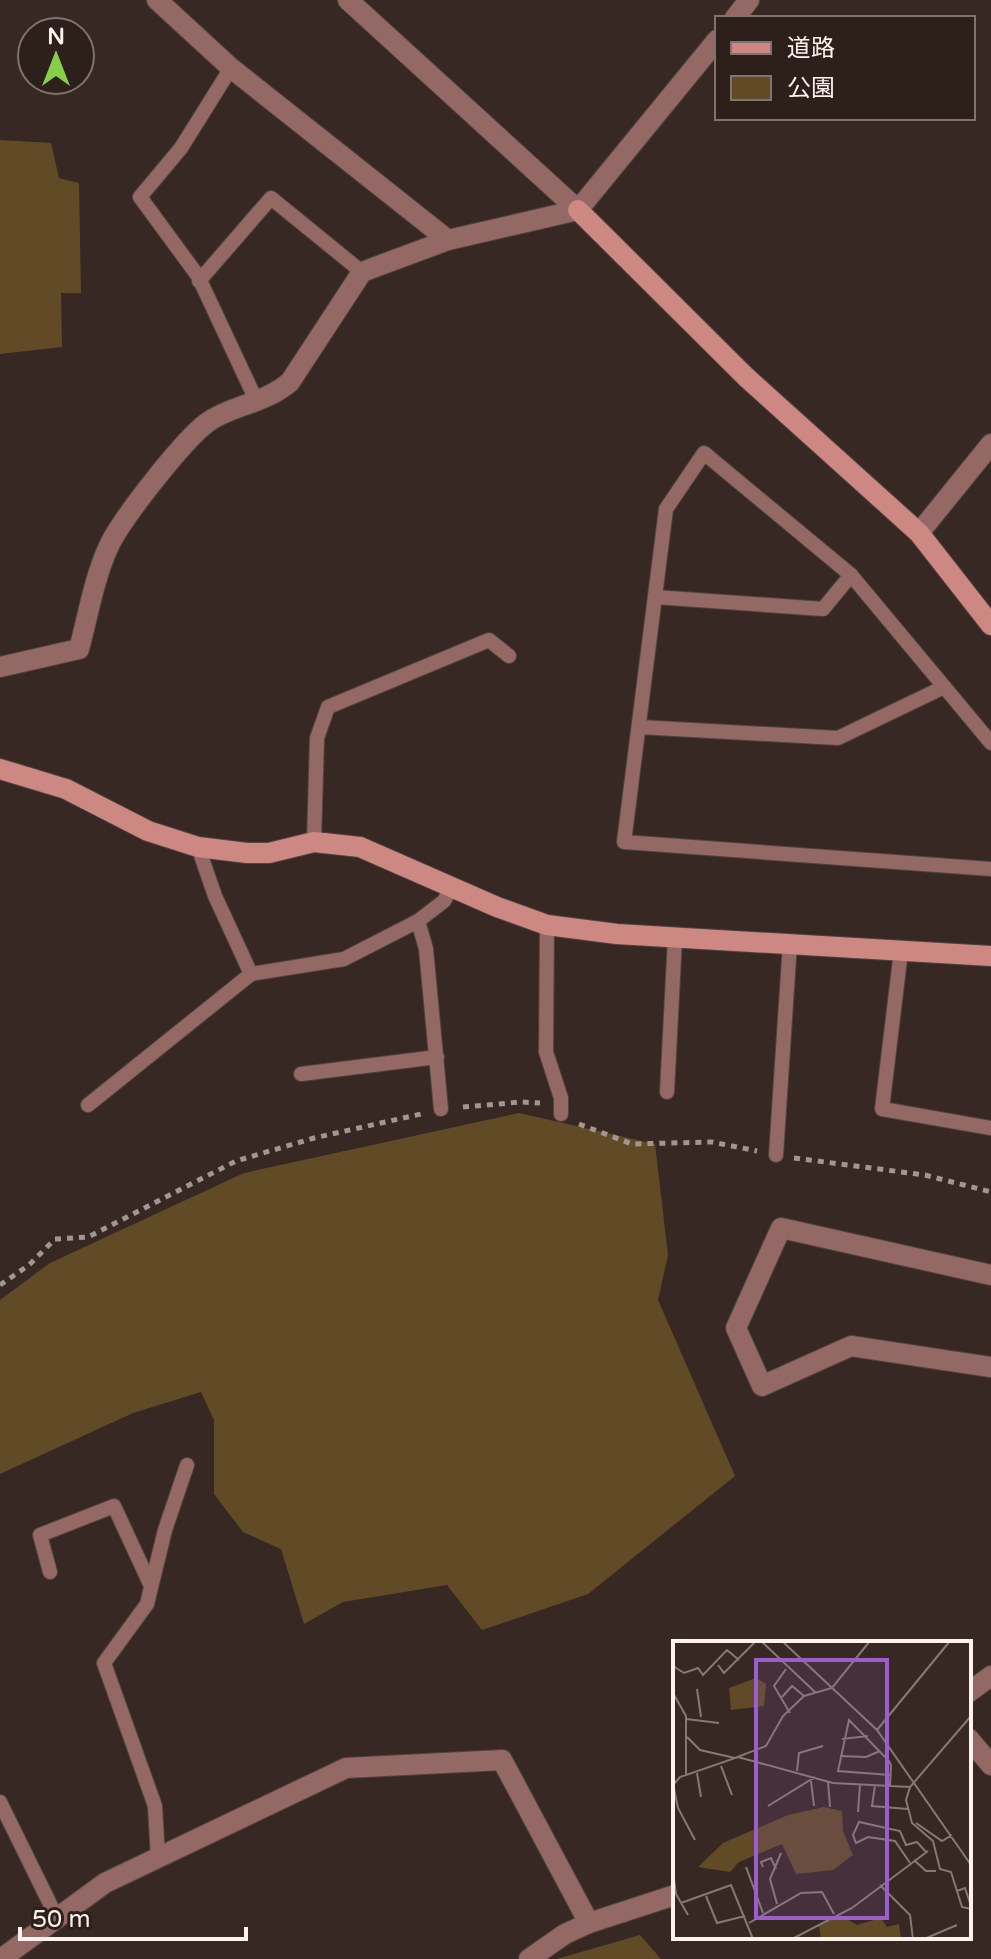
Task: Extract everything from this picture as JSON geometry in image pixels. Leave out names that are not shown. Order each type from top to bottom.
[{"type":"street","points":[[157,0],[231,68],[448,240]]},
{"type":"street","points":[[348,0],[578,210],[746,377],[919,533],[991,625]]},
{"type":"street","points":[[737,16],[749,0]]},
{"type":"street","points":[[0,667],[79,649],[108,547],[132,511],[174,457],[208,422],[276,394],[290,382],[362,272],[448,240],[578,210],[715,42]]},
{"type":"street","points":[[919,533],[991,444]]},
{"type":"street","points":[[0,769],[66,789],[148,831],[198,847],[222,852],[269,853],[314,842],[339,843],[373,852],[451,888],[547,925],[588,932],[991,956]]},
{"type":"street","points":[[991,1275],[781,1228],[736,1328],[762,1386],[851,1346],[991,1367]]},
{"type":"street","points":[[971,1691],[991,1676]]},
{"type":"street","points":[[971,1741],[991,1765]]},
{"type":"street","points":[[1,1959],[105,1883],[346,1768],[502,1760],[589,1923]]},
{"type":"street","points":[[529,1959],[565,1934],[589,1923],[673,1896]]},
{"type":"lane","points":[[231,68],[181,148],[140,197],[199,281],[257,402]]},
{"type":"lane","points":[[199,281],[271,198],[362,272]]},
{"type":"lane","points":[[991,743],[851,575],[704,453],[666,509],[624,842],[991,869]]},
{"type":"lane","points":[[655,597],[823,609],[851,575]]},
{"type":"lane","points":[[314,842],[317,738],[328,707],[489,640],[509,656]]},
{"type":"lane","points":[[639,727],[838,738],[944,687]]},
{"type":"lane","points":[[198,847],[215,896],[251,974]]},
{"type":"lane","points":[[88,1105],[251,974],[344,959],[418,921],[444,901],[451,888]]},
{"type":"lane","points":[[418,921],[426,949],[441,1109]]},
{"type":"lane","points":[[547,925],[546,1052],[561,1098],[561,1114]]},
{"type":"lane","points":[[667,1092],[675,938]]},
{"type":"lane","points":[[776,1155],[790,943]]},
{"type":"lane","points":[[901,951],[882,1109],[991,1128]]},
{"type":"lane","points":[[301,1074],[437,1057]]},
{"type":"lane","points":[[158,1858],[155,1806],[104,1663],[147,1604],[165,1530],[187,1465]]},
{"type":"lane","points":[[50,1572],[40,1535],[114,1506],[151,1586]]},
{"type":"lane","points":[[0,1802],[57,1918]]},
{"type":"path","points":[[0,1285],[29,1265],[55,1239],[88,1237],[236,1161],[314,1138],[441,1109],[521,1102],[549,1104],[568,1120],[632,1144],[712,1142],[776,1155],[925,1175],[991,1192]]},
{"type":"green space","points":[[0,140],[51,143],[59,178],[79,183],[81,293],[61,293],[62,347],[0,354]]},
{"type":"green space","points":[[519,1113],[655,1144],[668,1255],[658,1300],[735,1476],[588,1594],[482,1630],[447,1585],[343,1602],[304,1624],[281,1549],[243,1532],[214,1494],[214,1420],[201,1392],[133,1413],[0,1474],[0,1300],[50,1263],[244,1173]]},
{"type":"green space","points":[[640,1935],[661,1959],[557,1959]]}]
